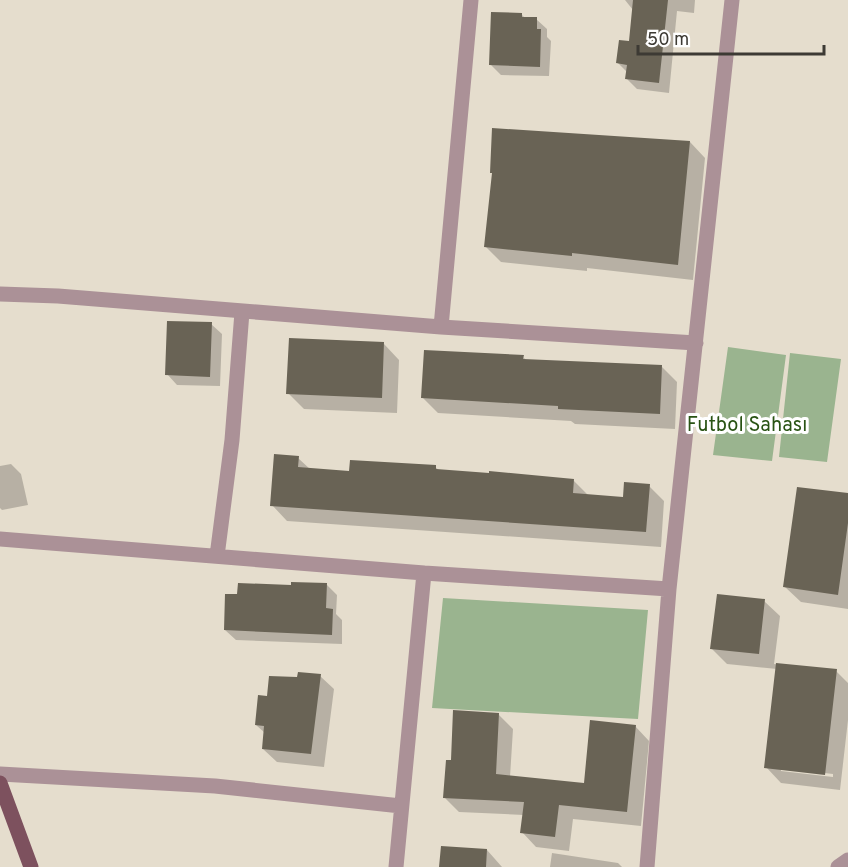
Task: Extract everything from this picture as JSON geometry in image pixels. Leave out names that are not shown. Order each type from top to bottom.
[{"type":"main road","points":[[0,783],[31,867]]},
{"type":"street","points":[[441,327],[471,0]]},
{"type":"street","points":[[647,867],[669,589],[732,0]]},
{"type":"street","points":[[0,294],[58,296],[441,327],[696,343]]},
{"type":"street","points":[[218,556],[232,440],[242,312]]},
{"type":"street","points":[[0,539],[424,573],[669,589]]},
{"type":"street","points":[[396,867],[424,573]]},
{"type":"street","points":[[0,774],[215,786],[401,806]]},
{"type":"street","points":[[838,867],[848,860]]},
{"type":"green space","name":"Futbol Sahası","points":[[728,347],[786,355],[772,461],[713,455]]},
{"type":"green space","name":"Futbol Sahası","points":[[790,353],[841,359],[827,462],[779,457]]},
{"type":"green space","points":[[443,598],[648,610],[638,719],[432,708]]},
{"type":"building","points":[[633,0],[668,0],[659,83],[625,79],[627,65],[616,63],[619,40],[629,41]]},
{"type":"building","points":[[491,12],[522,13],[522,17],[537,17],[537,29],[541,29],[540,67],[489,65]]},
{"type":"building","points":[[492,128],[690,141],[678,265],[572,253],[572,256],[484,247],[492,173],[490,173]]},
{"type":"building","points":[[167,321],[212,322],[210,377],[165,375]]},
{"type":"building","points":[[289,338],[384,342],[382,398],[286,394]]},
{"type":"building","points":[[424,350],[524,355],[523,359],[662,365],[660,414],[558,409],[558,406],[421,398]]},
{"type":"building","points":[[274,454],[299,456],[298,467],[349,471],[350,460],[436,465],[436,469],[489,473],[489,471],[574,479],[573,493],[623,497],[624,482],[650,484],[646,532],[270,506]]},
{"type":"building","points":[[797,487],[848,493],[848,523],[838,595],[783,587]]},
{"type":"building","points":[[291,582],[327,583],[326,608],[333,609],[332,635],[224,630],[225,594],[237,594],[238,583],[291,585]]},
{"type":"building","points":[[717,594],[765,599],[759,654],[710,649]]},
{"type":"building","points":[[776,663],[837,669],[825,775],[764,768]]},
{"type":"building","points":[[298,672],[321,674],[311,754],[262,749],[264,726],[255,725],[258,695],[267,696],[269,676],[297,677]]},
{"type":"building","points":[[453,710],[499,713],[496,774],[584,783],[590,720],[636,725],[627,812],[559,805],[555,837],[520,833],[524,802],[443,798],[446,760],[451,760]]},
{"type":"building","points":[[441,846],[487,849],[486,867],[439,867]]}]
